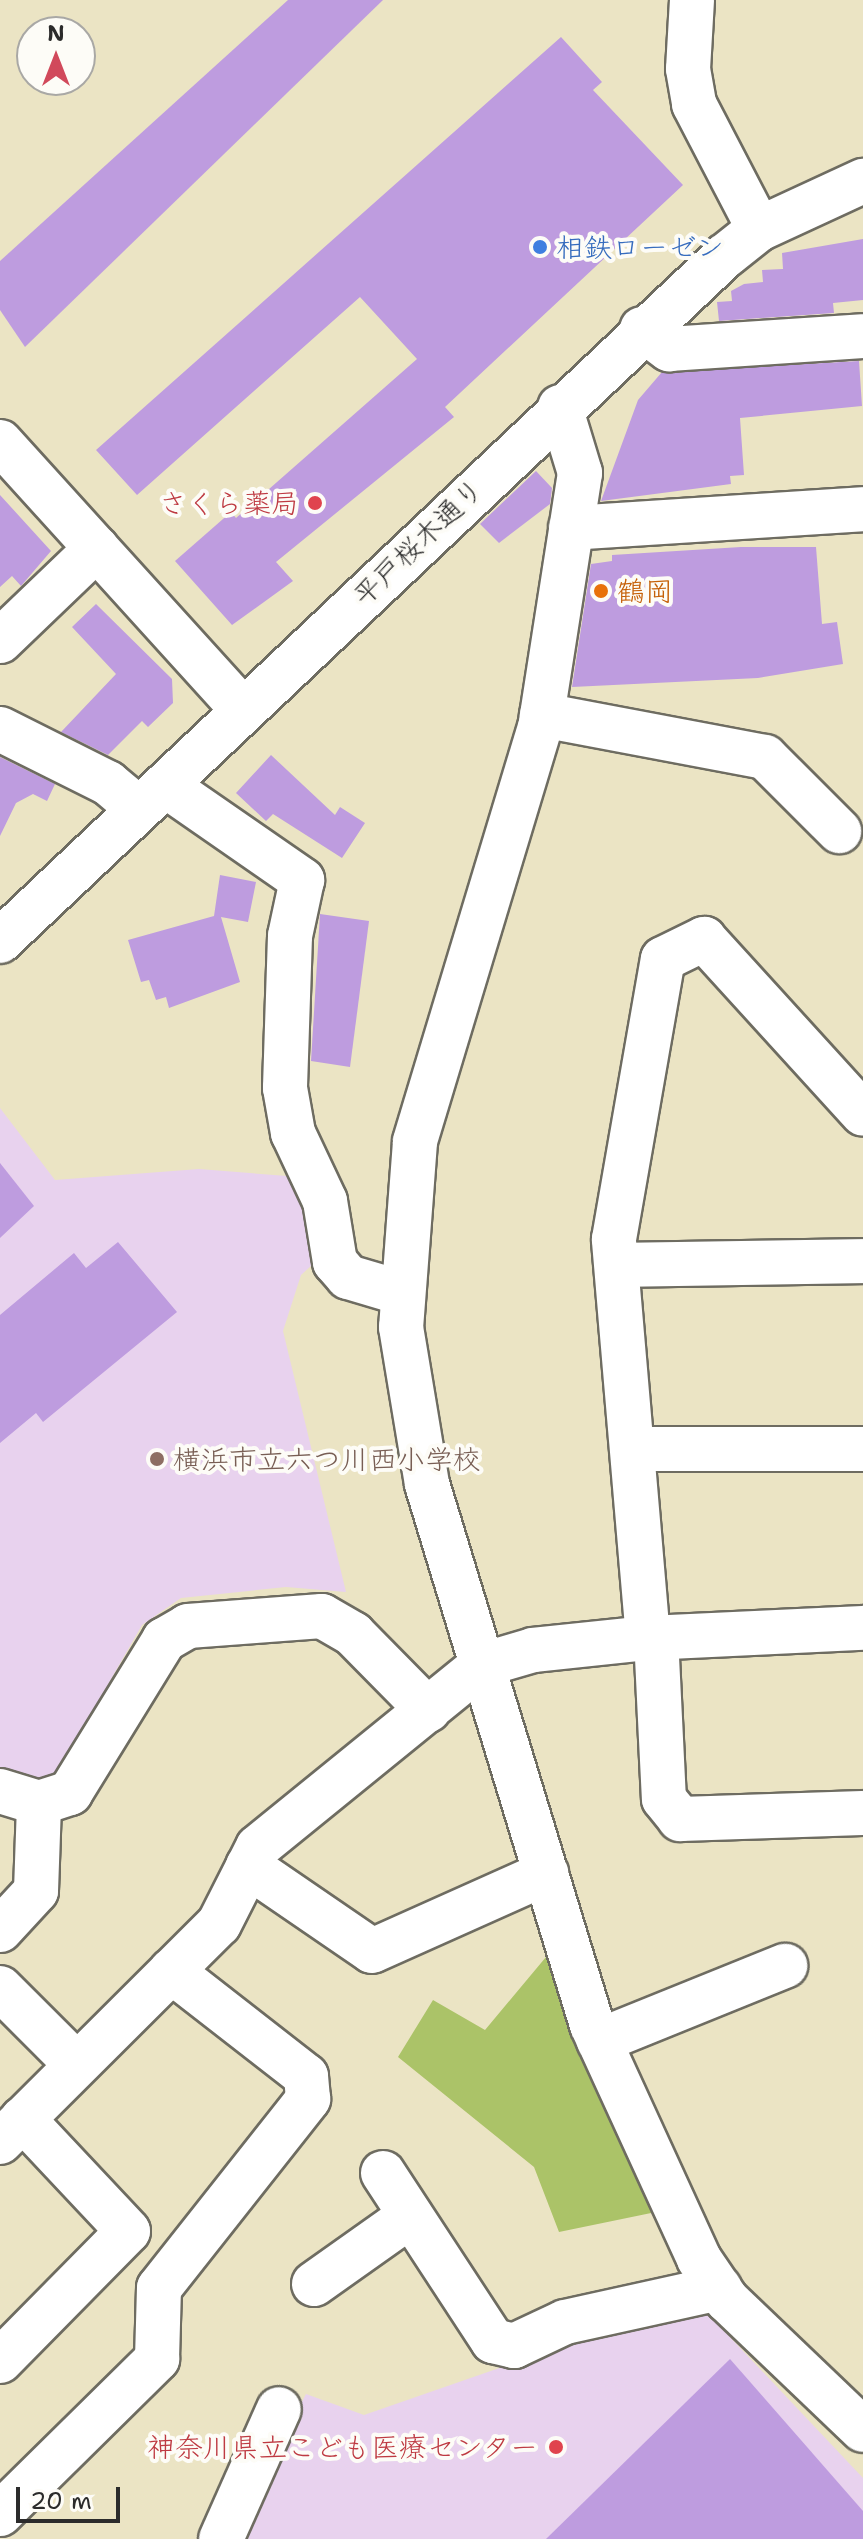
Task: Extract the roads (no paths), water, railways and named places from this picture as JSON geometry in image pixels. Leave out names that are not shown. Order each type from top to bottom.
[{"type":"street","points":[[692,0],[688,69],[694,104],[759,229]]},
{"type":"street","name":"平戸桜木通り","points":[[0,941],[642,329],[759,229],[863,181]]},
{"type":"street","points":[[642,329],[669,349],[863,336]]},
{"type":"street","points":[[560,407],[580,473],[542,715],[480,974],[415,1142],[401,1327],[427,1484],[599,2041],[662,2185],[719,2288],[863,2430]]},
{"type":"street","points":[[0,442],[243,710]]},
{"type":"street","points":[[571,528],[863,509]]},
{"type":"street","points":[[0,641],[97,548]]},
{"type":"street","points":[[542,715],[765,757],[839,831]]},
{"type":"street","points":[[0,729],[108,783],[152,797],[302,880],[290,936],[285,1088],[293,1133],[325,1201],[335,1262],[348,1277],[402,1293]]},
{"type":"street","points":[[863,1114],[704,939],[663,959],[640,1041],[614,1239],[620,1265],[664,1799],[680,1819],[863,1813]]},
{"type":"street","points":[[620,1265],[863,1261]]},
{"type":"street","points":[[634,1449],[863,1449]]},
{"type":"street","points":[[0,1930],[36,1891],[20,1797],[70,1793],[164,1640],[188,1626],[322,1616],[353,1634],[428,1710]]},
{"type":"street","points":[[0,2361],[128,2231],[11,2130],[219,1924],[258,1847],[482,1665],[533,1650],[652,1638],[863,1628]]},
{"type":"street","points":[[248,1866],[372,1951],[546,1873]]},
{"type":"street","points":[[599,2041],[785,1966]]},
{"type":"street","points":[[0,2514],[157,2359],[159,2288],[308,2099],[306,2076],[171,1971]]},
{"type":"street","points":[[0,1988],[76,2064]]},
{"type":"street","points":[[383,2173],[493,2341],[514,2346],[565,2322],[719,2288]]},
{"type":"street","points":[[314,2284],[410,2216]]},
{"type":"street","points":[[221,2539],[279,2409]]},
{"type":"place","name":"相鉄ローゼン","points":[[540,247]]},
{"type":"place","name":"さくら薬局","points":[[315,503]]},
{"type":"place","name":"鶴岡","points":[[601,591]]},
{"type":"place","name":"横浜市立六つ川西小学校","points":[[157,1459]]},
{"type":"place","name":"神奈川県立こども医療センター","points":[[556,2447]]}]
